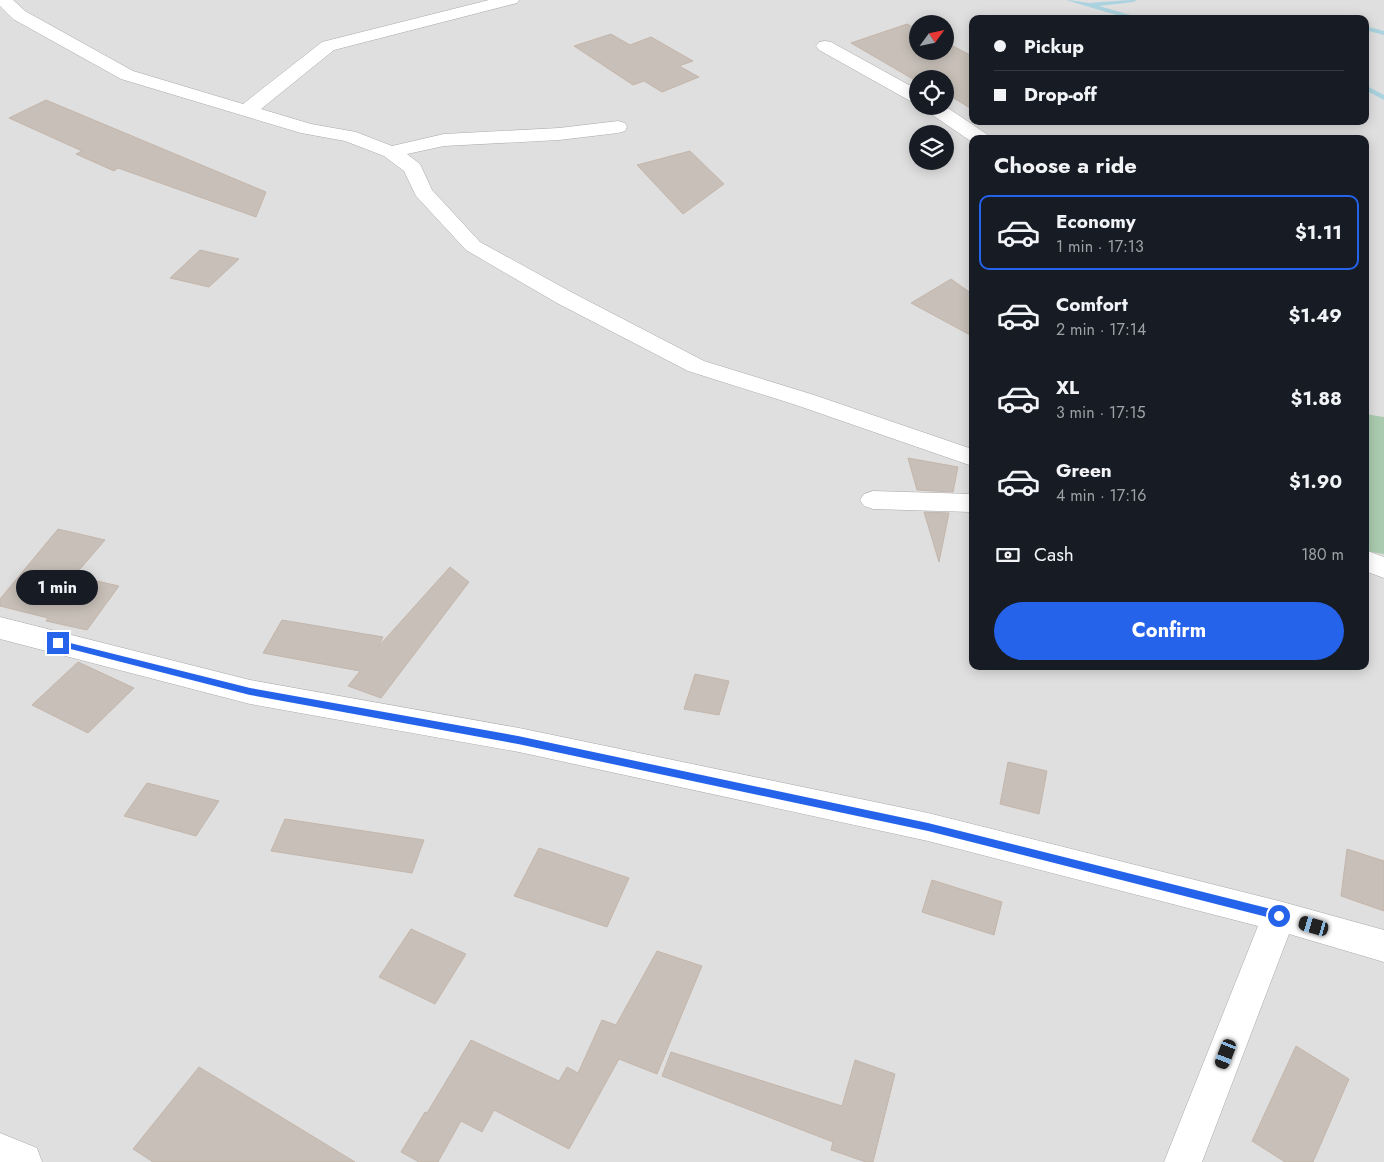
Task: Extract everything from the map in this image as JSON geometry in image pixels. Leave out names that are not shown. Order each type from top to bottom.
[{"type":"street","points":[[3,0],[19,15],[127,75],[308,129],[349,136],[391,152],[413,168],[423,192],[473,246],[565,298],[696,366],[805,400],[969,457]]},
{"type":"street","points":[[243,110],[253,106],[328,46],[453,13],[511,0]]},
{"type":"street","points":[[825,46],[909,93]]},
{"type":"street","points":[[945,115],[975,135]]},
{"type":"street","points":[[391,152],[444,140],[559,134],[618,127]]},
{"type":"street","points":[[873,500],[969,503]]},
{"type":"street","points":[[1369,562],[1384,568]]},
{"type":"street","points":[[0,628],[250,692],[518,740],[928,827],[1279,916],[1384,946]]},
{"type":"street","points":[[1183,1162],[1279,916]]},
{"type":"street","points":[[0,1152],[23,1162]]},
{"type":"shaded area","points":[[0,0],[1384,0],[1384,1162],[0,1162]]},
{"type":"green space","points":[[1369,415],[1384,417],[1384,554],[1369,552]]},
{"type":"building","points":[[907,24],[909,25],[909,60],[954,60],[954,47],[969,54],[969,107],[954,98],[954,70],[909,70],[909,77],[851,43]]},
{"type":"building","points":[[611,34],[630,45],[651,37],[693,61],[679,66],[699,77],[662,92],[644,81],[633,85],[574,46]]},
{"type":"building","points":[[46,100],[266,192],[256,217],[118,168],[114,171],[76,154],[82,151],[9,118]]},
{"type":"building","points":[[690,151],[724,184],[683,214],[637,165]]},
{"type":"building","points":[[200,250],[239,259],[209,287],[170,278]]},
{"type":"building","points":[[951,279],[969,292],[969,334],[911,303]]},
{"type":"building","points":[[908,458],[958,467],[953,492],[917,490]]},
{"type":"building","points":[[924,512],[949,513],[939,562]]},
{"type":"building","points":[[58,529],[105,540],[74,576],[119,586],[87,630],[46,621],[48,618],[0,606],[0,599]]},
{"type":"building","points":[[450,567],[469,582],[381,698],[348,686],[360,671],[263,653],[282,620],[383,637],[378,647]]},
{"type":"building","points":[[78,662],[134,688],[88,733],[32,705]]},
{"type":"building","points":[[695,674],[729,681],[719,715],[684,709]]},
{"type":"building","points":[[1008,762],[1047,771],[1039,814],[1000,804]]},
{"type":"building","points":[[147,783],[219,801],[196,836],[124,816]]},
{"type":"building","points":[[285,819],[424,840],[412,873],[271,851]]},
{"type":"building","points":[[539,848],[629,878],[607,927],[514,896]]},
{"type":"building","points":[[1347,849],[1384,861],[1384,911],[1341,896]]},
{"type":"building","points":[[932,880],[1002,902],[994,935],[922,912]]},
{"type":"building","points":[[411,929],[466,954],[435,1004],[379,977]]},
{"type":"building","points":[[657,951],[702,966],[657,1074],[619,1059],[569,1149],[494,1110],[482,1132],[461,1121],[438,1162],[419,1162],[401,1152],[471,1040],[559,1081],[567,1067],[578,1073],[602,1020],[616,1025]]},
{"type":"building","points":[[1296,1046],[1349,1079],[1313,1162],[1285,1162],[1252,1141]]},
{"type":"building","points":[[671,1052],[842,1106],[855,1060],[895,1074],[873,1162],[866,1162],[831,1150],[833,1142],[662,1076]]},
{"type":"building","points":[[199,1067],[355,1162],[153,1162],[133,1149]]},
{"type":"waterway","points":[[1070,0],[1125,15]]},
{"type":"waterway","points":[[1093,4],[1133,0]]},
{"type":"waterway","points":[[1369,29],[1384,33]]},
{"type":"waterway","points":[[1369,89],[1384,98]]},
{"type":"route","points":[[58,643],[250,692],[518,740],[928,827],[1279,916]]}]
